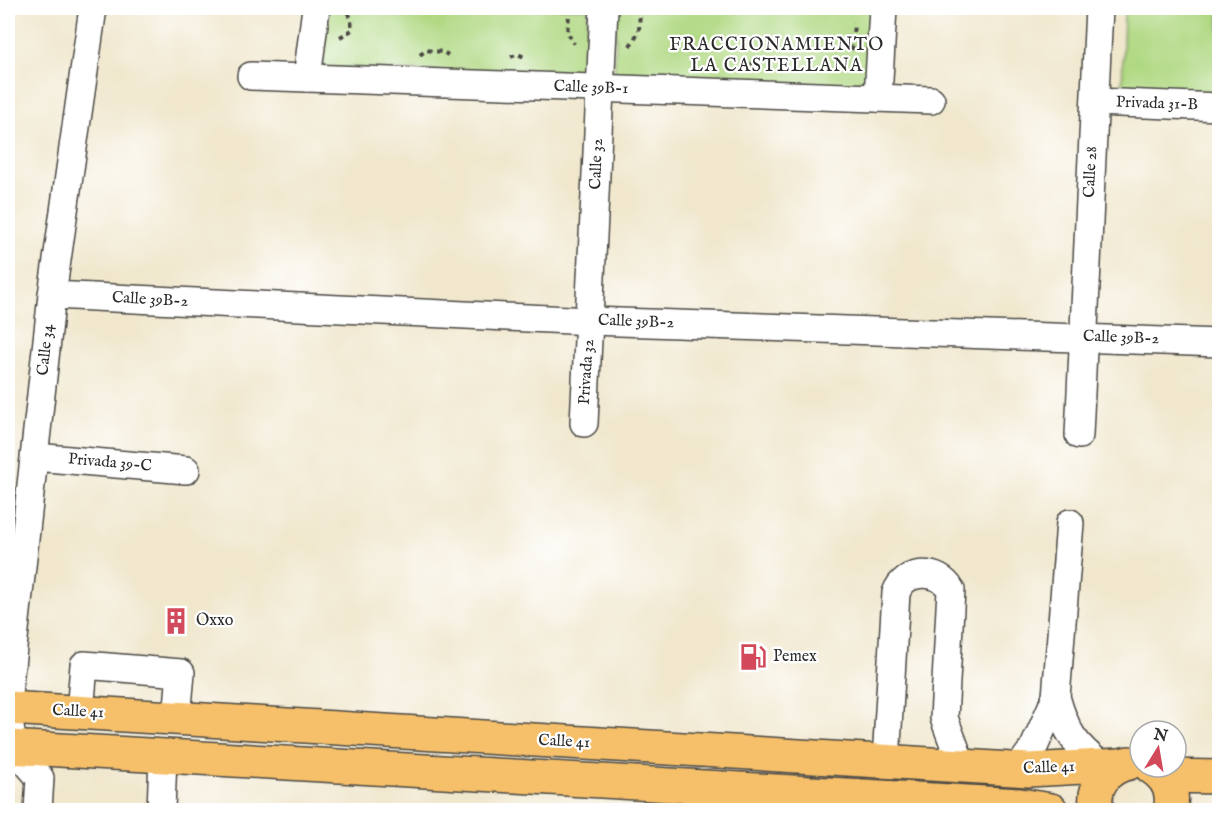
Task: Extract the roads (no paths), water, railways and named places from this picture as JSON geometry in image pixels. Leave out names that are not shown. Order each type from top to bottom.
[{"type":"main road","name":"Calle 41","points":[[8,708],[1018,769],[1128,767]]},
{"type":"main road","points":[[10,737],[163,757],[1020,805],[1051,810]]},
{"type":"main road","points":[[1097,810],[1096,794],[1100,782],[1128,770]]},
{"type":"main road","name":"Calle 41","points":[[1188,773],[1220,777]]},
{"type":"main road","points":[[1151,779],[1172,794],[1170,810]]},
{"type":"street","name":"Calle 34","points":[[8,693],[52,295],[93,8]]},
{"type":"street","points":[[307,78],[316,8]]},
{"type":"street","name":"Calle 32","points":[[591,321],[604,8]]},
{"type":"street","points":[[878,98],[883,8]]},
{"type":"street","name":"Calle 28","points":[[1079,435],[1099,8]]},
{"type":"street","name":"Calle 39B-1","points":[[251,76],[931,100]]},
{"type":"street","name":"Privada 31-B","points":[[1095,102],[1220,107]]},
{"type":"street","name":"Calle 39B-2","points":[[52,295],[591,321],[1220,343]]},
{"type":"street","name":"Privada 32","points":[[584,423],[591,321]]},
{"type":"street","name":"Privada 39-C","points":[[35,457],[186,470]]},
{"type":"street","points":[[1018,769],[1034,747],[1056,697],[1070,523]]},
{"type":"street","points":[[885,761],[896,593],[899,584],[909,577],[938,575],[951,590],[944,718],[962,766]]},
{"type":"street","points":[[80,713],[84,664],[181,672],[177,718]]},
{"type":"street","points":[[1056,697],[1066,729],[1080,748],[1128,765]]},
{"type":"street","points":[[10,737],[40,778],[38,810]]},
{"type":"street","points":[[160,810],[163,757]]},
{"type":"place","name":"Oxxo","points":[[176,621]]},
{"type":"place","name":"Pemex","points":[[753,657]]},
{"type":"district","name":"FRACCIONAMIENTO LA CASTELLANA","points":[[777,55]]}]
